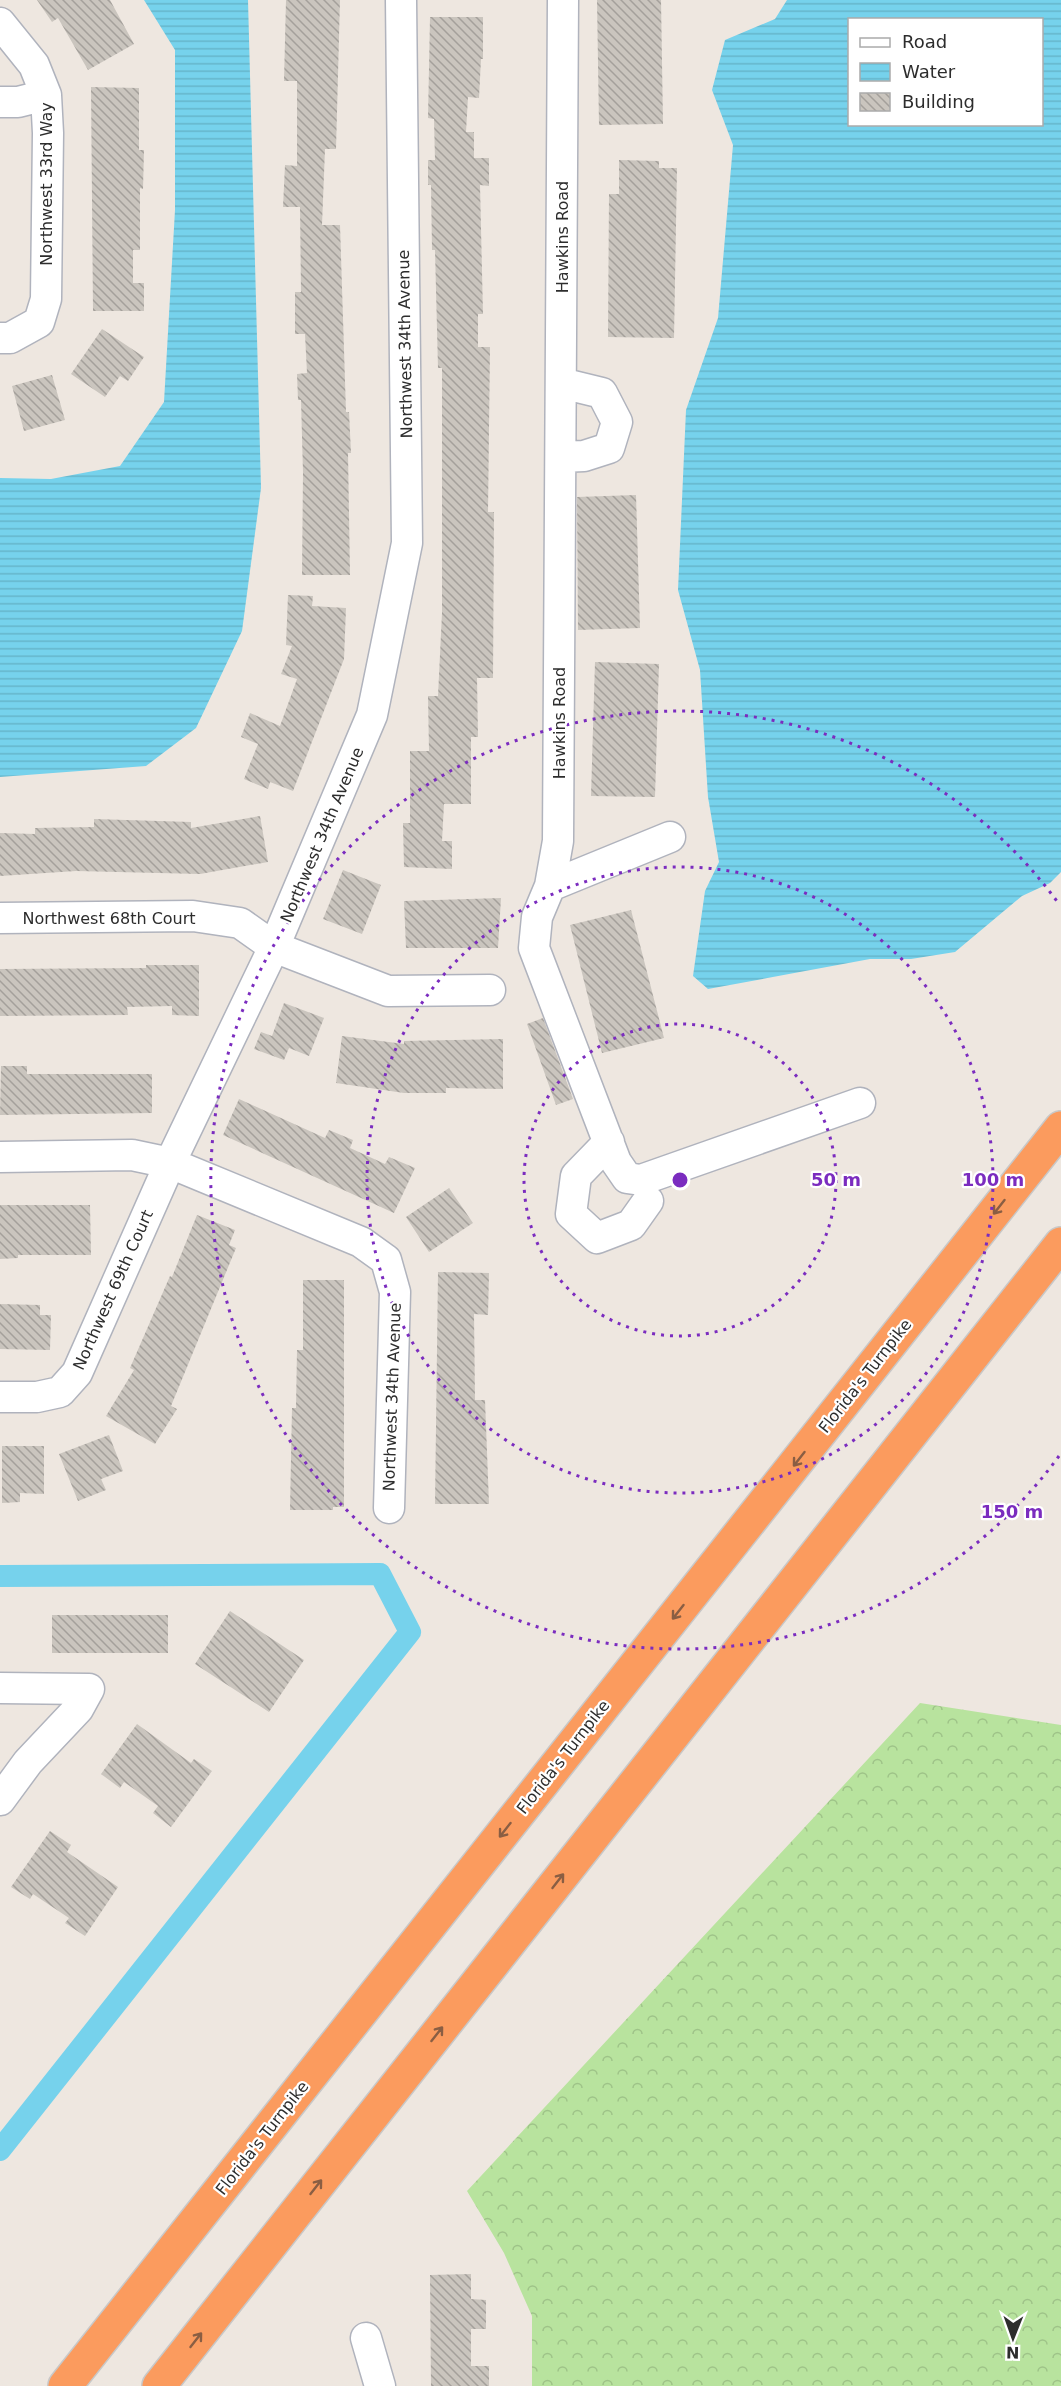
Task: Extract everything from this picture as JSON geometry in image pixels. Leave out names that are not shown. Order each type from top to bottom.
[{"type":"highway","name":"Florida's Turnpike","points":[[65,2386],[1061,1128]]},
{"type":"highway","points":[[159,2386],[1061,1244]]},
{"type":"street","name":"Northwest 34th Avenue","points":[[389,1508],[395,1292],[386,1260],[361,1242],[170,1163],[274,947],[372,715],[407,543],[401,0]]},
{"type":"street","name":"Hawkins Road","points":[[563,0],[558,841],[550,886],[537,917],[534,948],[616,1162],[627,1178],[641,1180],[861,1103]]},
{"type":"street","name":"Northwest 33rd Way","points":[[0,23],[34,64],[46,95],[48,133],[46,298],[39,322],[10,338],[0,338]]},
{"type":"street","points":[[0,102],[18,102],[46,95]]},
{"type":"street","points":[[561,383],[602,393],[617,422],[609,448],[584,456],[561,457]]},
{"type":"street","points":[[550,886],[670,837]]},
{"type":"street","name":"Northwest 68th Court","points":[[0,918],[193,916],[240,923],[274,947],[388,991],[490,990]]},
{"type":"street","points":[[609,1142],[576,1176],[571,1214],[597,1238],[631,1225],[648,1201]]},
{"type":"street","points":[[0,1157],[132,1155],[170,1163]]},
{"type":"street","name":"Northwest 69th Court","points":[[0,1397],[37,1397],[60,1392],[77,1373],[170,1163]]},
{"type":"street","points":[[0,1688],[89,1689],[78,1710],[28,1762],[0,1800]]},
{"type":"street","points":[[366,2338],[380,2386]]},
{"type":"green space","points":[[920,1703],[1061,1725],[1061,2386],[532,2386],[532,2316],[504,2253],[467,2191]]},
{"type":"water","points":[[144,0],[248,0],[261,488],[242,631],[196,728],[146,766],[0,777],[0,478],[51,479],[120,466],[164,402],[175,210],[175,50]]},
{"type":"water","points":[[787,0],[1061,0],[1061,872],[1050,883],[1022,896],[955,952],[911,959],[870,959],[708,989],[693,976],[705,891],[719,862],[708,797],[700,670],[678,590],[686,410],[718,318],[733,145],[712,90],[725,40],[775,19]]},
{"type":"building","points":[[37,0],[110,0],[134,44],[88,70],[58,18],[52,22]]},
{"type":"building","points":[[286,0],[340,0],[336,149],[325,149],[322,225],[340,225],[346,412],[349,412],[351,453],[348,453],[350,575],[302,575],[303,473],[301,400],[298,400],[297,374],[307,373],[305,334],[295,334],[295,292],[301,292],[300,207],[283,207],[285,165],[297,166],[297,81],[284,81]]},
{"type":"building","points":[[597,0],[661,0],[663,124],[599,125]]},
{"type":"building","points":[[430,17],[483,17],[483,59],[481,59],[479,98],[468,97],[466,132],[474,132],[474,158],[489,158],[489,186],[480,185],[483,314],[478,314],[478,347],[490,347],[488,512],[494,512],[493,678],[477,678],[478,737],[471,737],[471,804],[444,804],[442,841],[452,841],[452,869],[404,867],[403,823],[410,823],[410,751],[429,751],[428,696],[438,696],[442,613],[442,368],[438,368],[435,250],[432,250],[431,185],[428,185],[428,160],[435,160],[434,119],[428,118]]},
{"type":"building","points":[[91,87],[139,88],[139,150],[144,150],[143,189],[140,188],[140,250],[133,250],[133,283],[144,283],[144,311],[93,311]]},
{"type":"building","points":[[619,160],[659,161],[659,168],[677,168],[674,338],[608,337],[609,194],[619,194]]},
{"type":"building","points":[[102,329],[144,357],[128,381],[120,376],[105,397],[71,374]]},
{"type":"building","points":[[52,375],[65,420],[24,431],[12,386]]},
{"type":"building","points":[[636,495],[640,628],[578,630],[577,497]]},
{"type":"building","points":[[288,595],[313,596],[312,606],[346,608],[344,659],[293,791],[270,782],[268,789],[244,779],[258,744],[241,737],[250,713],[280,726],[297,679],[281,674],[292,646],[286,645]]},
{"type":"building","points":[[595,662],[659,664],[655,797],[591,796]]},
{"type":"building","points":[[260,816],[268,862],[200,874],[76,871],[0,876],[0,833],[35,834],[35,828],[94,827],[94,819],[191,822],[191,828]]},
{"type":"building","points":[[343,870],[381,885],[362,934],[323,919]]},
{"type":"building","points":[[501,898],[498,948],[406,948],[404,901]]},
{"type":"building","points":[[631,910],[664,1038],[602,1053],[570,925]]},
{"type":"building","points":[[146,965],[199,965],[199,1016],[172,1015],[172,1006],[127,1007],[128,1015],[0,1016],[0,969],[146,968]]},
{"type":"building","points":[[284,1003],[324,1018],[309,1056],[289,1048],[284,1060],[254,1049],[261,1032],[272,1036]]},
{"type":"building","points":[[543,1018],[573,1099],[556,1105],[527,1024]]},
{"type":"building","points":[[342,1036],[404,1044],[404,1041],[503,1039],[503,1089],[446,1088],[446,1093],[404,1093],[336,1083]]},
{"type":"building","points":[[1,1066],[27,1066],[27,1074],[152,1074],[152,1113],[0,1115]]},
{"type":"building","points":[[239,1099],[325,1138],[329,1130],[353,1140],[350,1148],[385,1164],[389,1157],[415,1168],[394,1213],[223,1135]]},
{"type":"building","points":[[449,1188],[473,1223],[429,1252],[406,1217]]},
{"type":"building","points":[[0,1205],[90,1205],[91,1255],[18,1255],[18,1258],[0,1259]]},
{"type":"building","points":[[197,1215],[235,1230],[229,1245],[236,1248],[171,1406],[177,1409],[155,1444],[106,1416],[134,1370],[130,1368],[170,1276],[172,1277]]},
{"type":"building","points":[[438,1272],[489,1273],[488,1315],[474,1314],[475,1400],[485,1400],[489,1504],[435,1504]]},
{"type":"building","points":[[303,1280],[344,1280],[344,1507],[333,1507],[333,1510],[290,1510],[292,1408],[296,1408],[297,1350],[303,1350]]},
{"type":"building","points":[[0,1304],[40,1305],[40,1315],[51,1315],[50,1350],[0,1349]]},
{"type":"building","points":[[109,1435],[123,1471],[101,1479],[106,1490],[78,1501],[59,1454]]},
{"type":"building","points":[[2,1446],[44,1446],[44,1494],[20,1493],[20,1502],[2,1503]]},
{"type":"building","points":[[230,1611],[304,1660],[269,1712],[195,1664]]},
{"type":"building","points":[[52,1615],[168,1615],[168,1653],[52,1653]]},
{"type":"building","points":[[137,1724],[191,1763],[194,1759],[212,1771],[171,1827],[153,1813],[158,1806],[124,1782],[120,1788],[101,1774]]},
{"type":"building","points":[[50,1831],[71,1845],[67,1852],[118,1887],[85,1936],[65,1923],[69,1918],[33,1894],[30,1899],[11,1887]]},
{"type":"building","points":[[471,2274],[471,2299],[486,2300],[486,2329],[471,2329],[471,2366],[489,2366],[489,2386],[431,2386],[430,2275]]},
{"type":"waterway","points":[[0,1576],[380,1574],[410,1632],[0,2150]]}]
